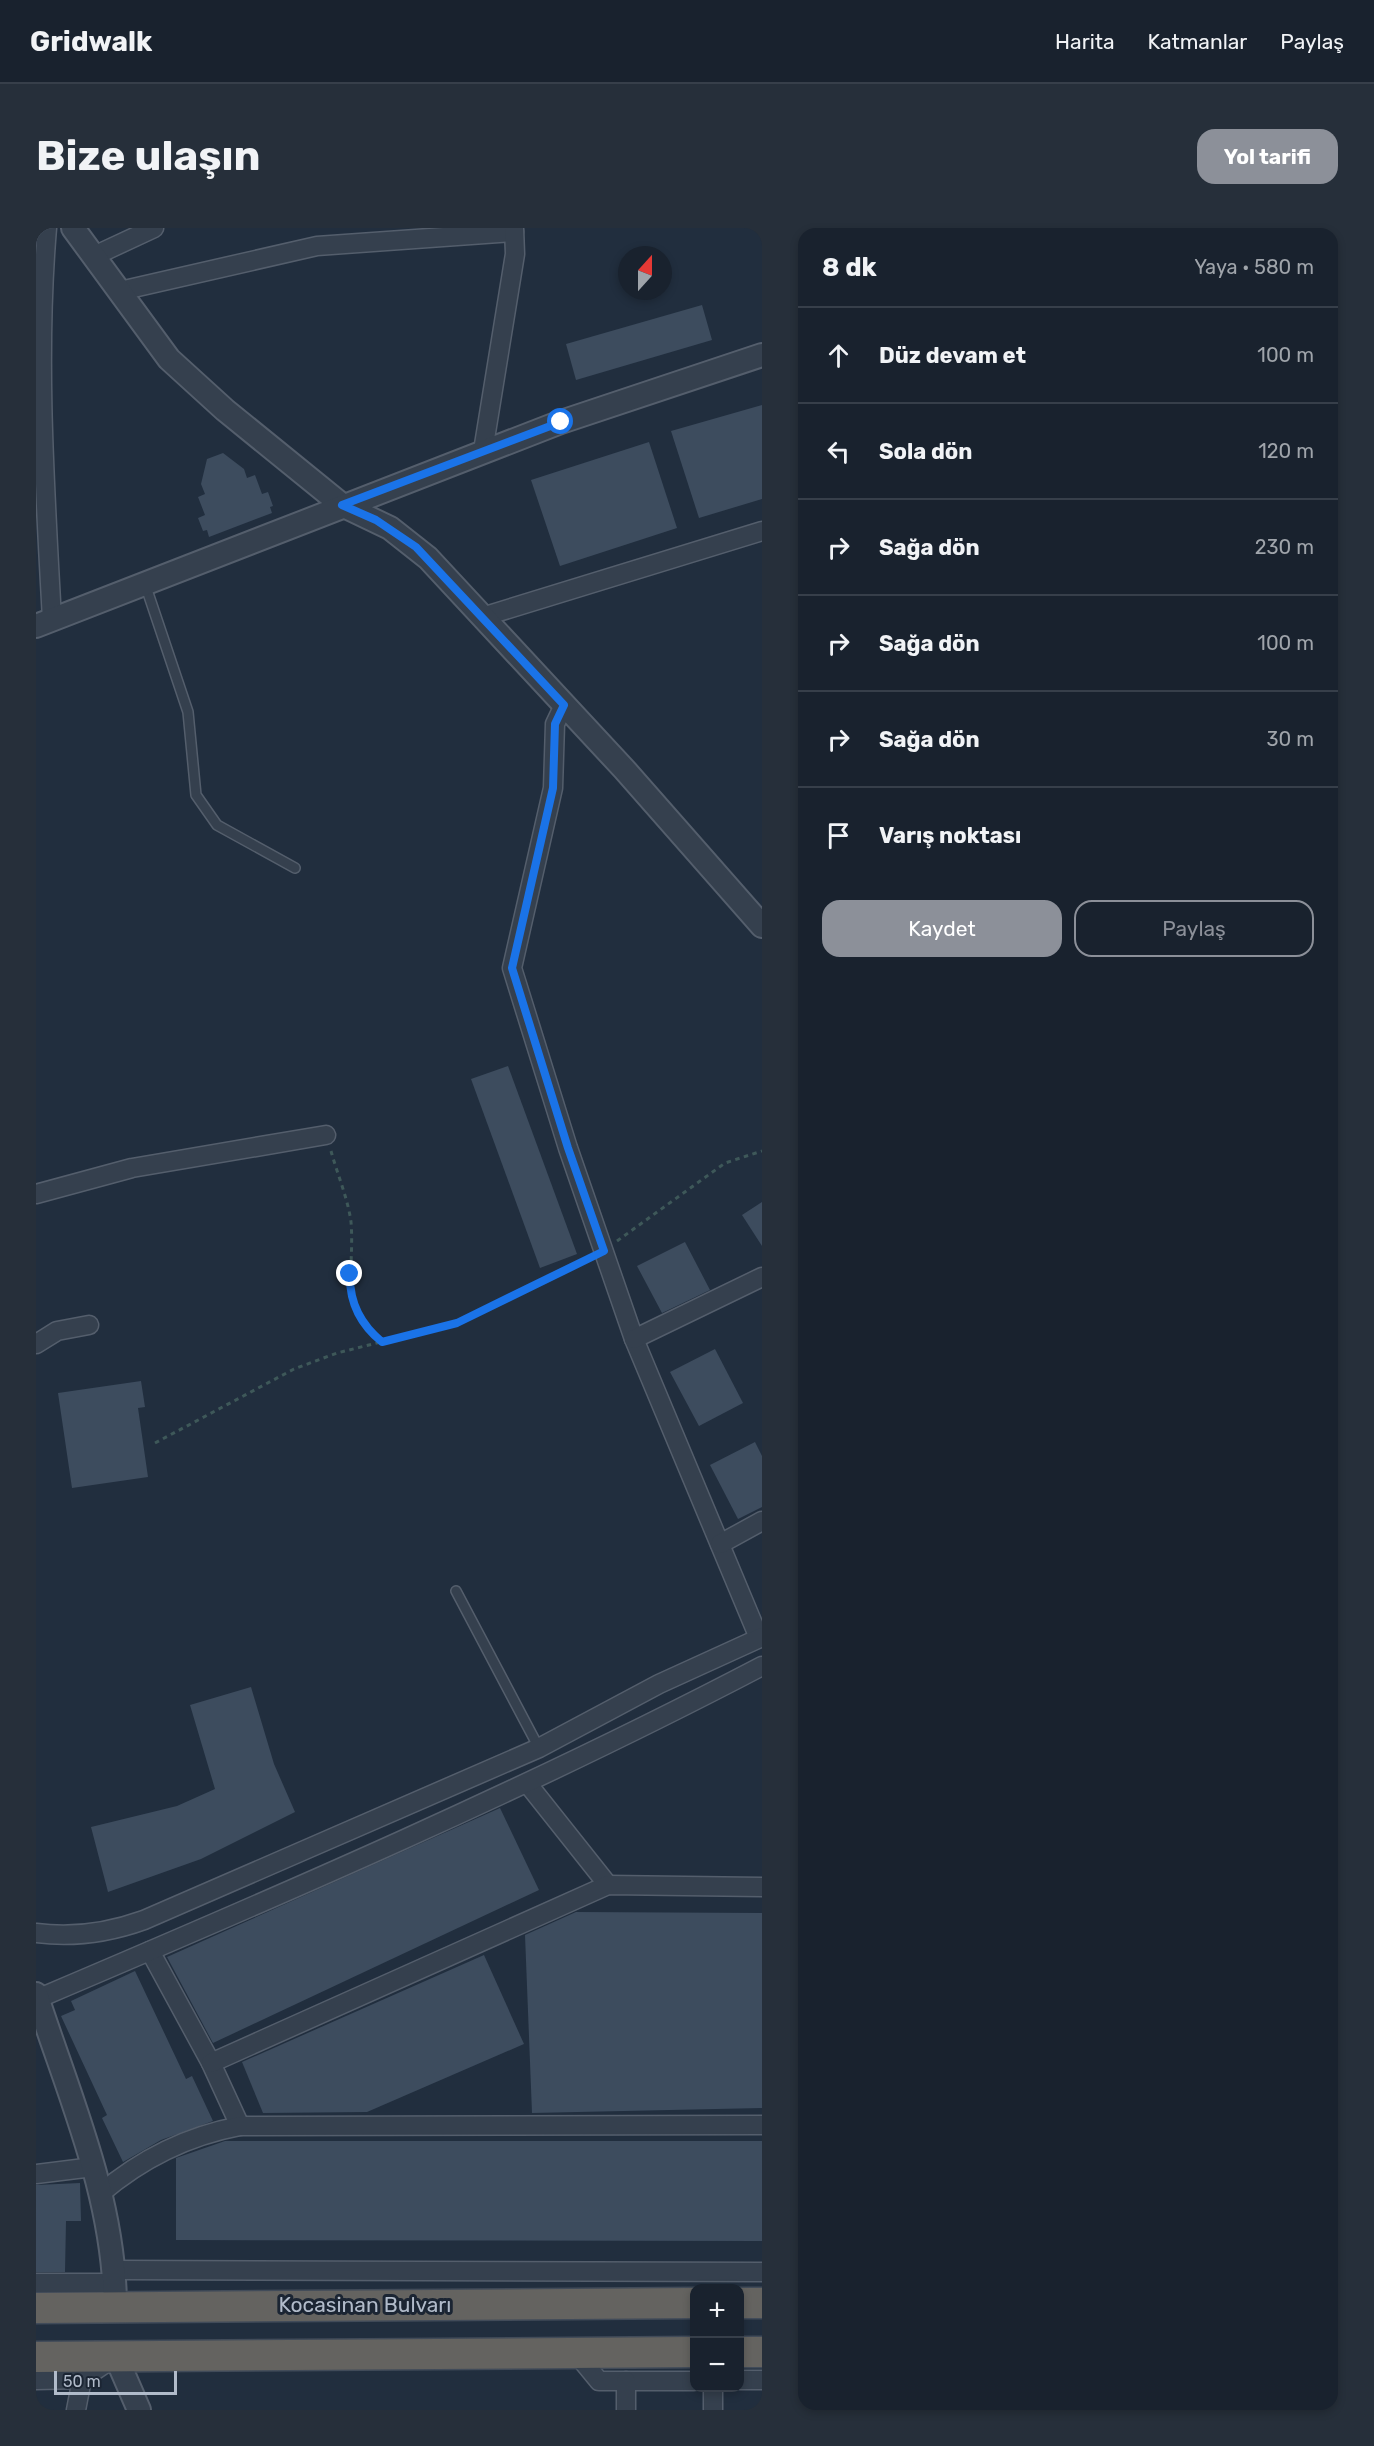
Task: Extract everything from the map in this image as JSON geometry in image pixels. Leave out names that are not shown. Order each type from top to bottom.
[{"type":"highway","name":"Kocasinan Bulvarı","points":[[36,2308],[114,2287],[690,2303]]},
{"type":"highway","points":[[114,2287],[123,2308],[135,2316],[140,2331],[136,2346],[124,2355],[116,2356]]},
{"type":"highway","points":[[744,2303],[762,2303]]},
{"type":"highway","points":[[36,2357],[690,2352]]},
{"type":"highway","points":[[744,2352],[762,2352]]},
{"type":"street","points":[[47,228],[40,286],[37,375],[44,623],[483,451],[561,422],[762,355]]},
{"type":"street","points":[[73,228],[169,359],[225,410],[342,505],[376,520],[416,547],[564,705],[762,926]]},
{"type":"street","points":[[94,256],[153,228]]},
{"type":"street","points":[[120,291],[317,246],[514,230],[515,254],[483,451]]},
{"type":"street","points":[[482,617],[762,531]]},
{"type":"street","points":[[36,1933],[81,1935],[106,1932],[144,1920],[539,1748],[659,1684],[761,1637],[634,1339],[568,1148],[512,968],[553,788],[555,724],[564,705]]},
{"type":"street","points":[[36,1194],[132,1168],[326,1135]]},
{"type":"street","points":[[634,1339],[762,1277]]},
{"type":"street","points":[[36,1344],[57,1331],[88,1325]]},
{"type":"street","points":[[720,1544],[762,1521]]},
{"type":"street","points":[[114,2287],[100,2193],[37,1996],[150,1951],[527,1783],[592,1753],[762,1666]]},
{"type":"street","points":[[527,1783],[609,1885]]},
{"type":"street","points":[[211,2063],[609,1885],[762,1887]]},
{"type":"street","points":[[150,1951],[211,2063],[240,2126]]},
{"type":"street","points":[[100,2193],[160,2152],[201,2135],[240,2126],[762,2126]]},
{"type":"street","points":[[36,2174],[93,2167]]},
{"type":"street","points":[[36,2283],[114,2287],[762,2272]]},
{"type":"street","points":[[576,2353],[599,2381],[690,2381]]},
{"type":"street","points":[[36,2380],[82,2379],[116,2356],[139,2410]]},
{"type":"street","points":[[76,2410],[82,2379]]},
{"type":"street","points":[[744,2380],[762,2380]]},
{"type":"street","points":[[626,2381],[626,2410]]},
{"type":"street","points":[[713,2392],[713,2410]]},
{"type":"lane","points":[[145,584],[188,712],[196,795],[217,825],[295,868]]},
{"type":"lane","points":[[456,1591],[539,1748]]},
{"type":"path","points":[[326,1135],[351,1220],[350,1284],[353,1305],[365,1326],[382,1342]]},
{"type":"path","points":[[155,1443],[294,1369],[337,1353],[457,1323],[604,1251],[726,1163],[762,1151]]},
{"type":"building","points":[[702,305],[712,340],[576,380],[566,344]]},
{"type":"building","points":[[762,405],[762,499],[699,518],[671,431]]},
{"type":"building","points":[[649,442],[677,528],[560,566],[531,480]]},
{"type":"building","points":[[223,453],[244,469],[247,478],[255,475],[262,494],[268,492],[273,506],[270,507],[272,513],[209,537],[207,530],[203,531],[198,518],[205,515],[198,497],[205,494],[201,484],[207,459]]},
{"type":"building","points":[[508,1066],[577,1254],[540,1268],[471,1079]]},
{"type":"building","points":[[762,1202],[762,1246],[742,1215]]},
{"type":"building","points":[[685,1242],[710,1290],[662,1313],[637,1266]]},
{"type":"building","points":[[715,1349],[743,1403],[699,1426],[670,1372]]},
{"type":"building","points":[[141,1381],[145,1407],[138,1408],[148,1477],[72,1488],[58,1393]]},
{"type":"building","points":[[755,1442],[762,1456],[762,1507],[738,1519],[710,1465]]},
{"type":"building","points":[[251,1687],[274,1764],[295,1812],[201,1859],[108,1892],[91,1827],[177,1806],[215,1789],[190,1705]]},
{"type":"building","points":[[500,1808],[539,1890],[213,2043],[167,1957]]},
{"type":"building","points":[[576,1912],[762,1913],[762,2108],[532,2113],[525,1935]]},
{"type":"building","points":[[484,1955],[524,2044],[367,2112],[263,2113],[242,2062]]},
{"type":"building","points":[[135,1971],[186,2079],[192,2076],[213,2121],[161,2140],[123,2162],[102,2118],[107,2115],[61,2016],[75,2010],[71,2001]]},
{"type":"building","points":[[225,2141],[762,2141],[762,2241],[176,2240],[176,2158]]},
{"type":"building","points":[[80,2183],[81,2221],[66,2221],[65,2272],[36,2272],[36,2185]]},
{"type":"route","points":[[350,1274],[351,1295],[358,1316],[373,1335],[382,1342],[457,1323],[604,1251],[568,1148],[512,968],[553,788],[555,724],[564,705],[416,547],[376,520],[342,505],[561,422]]}]
